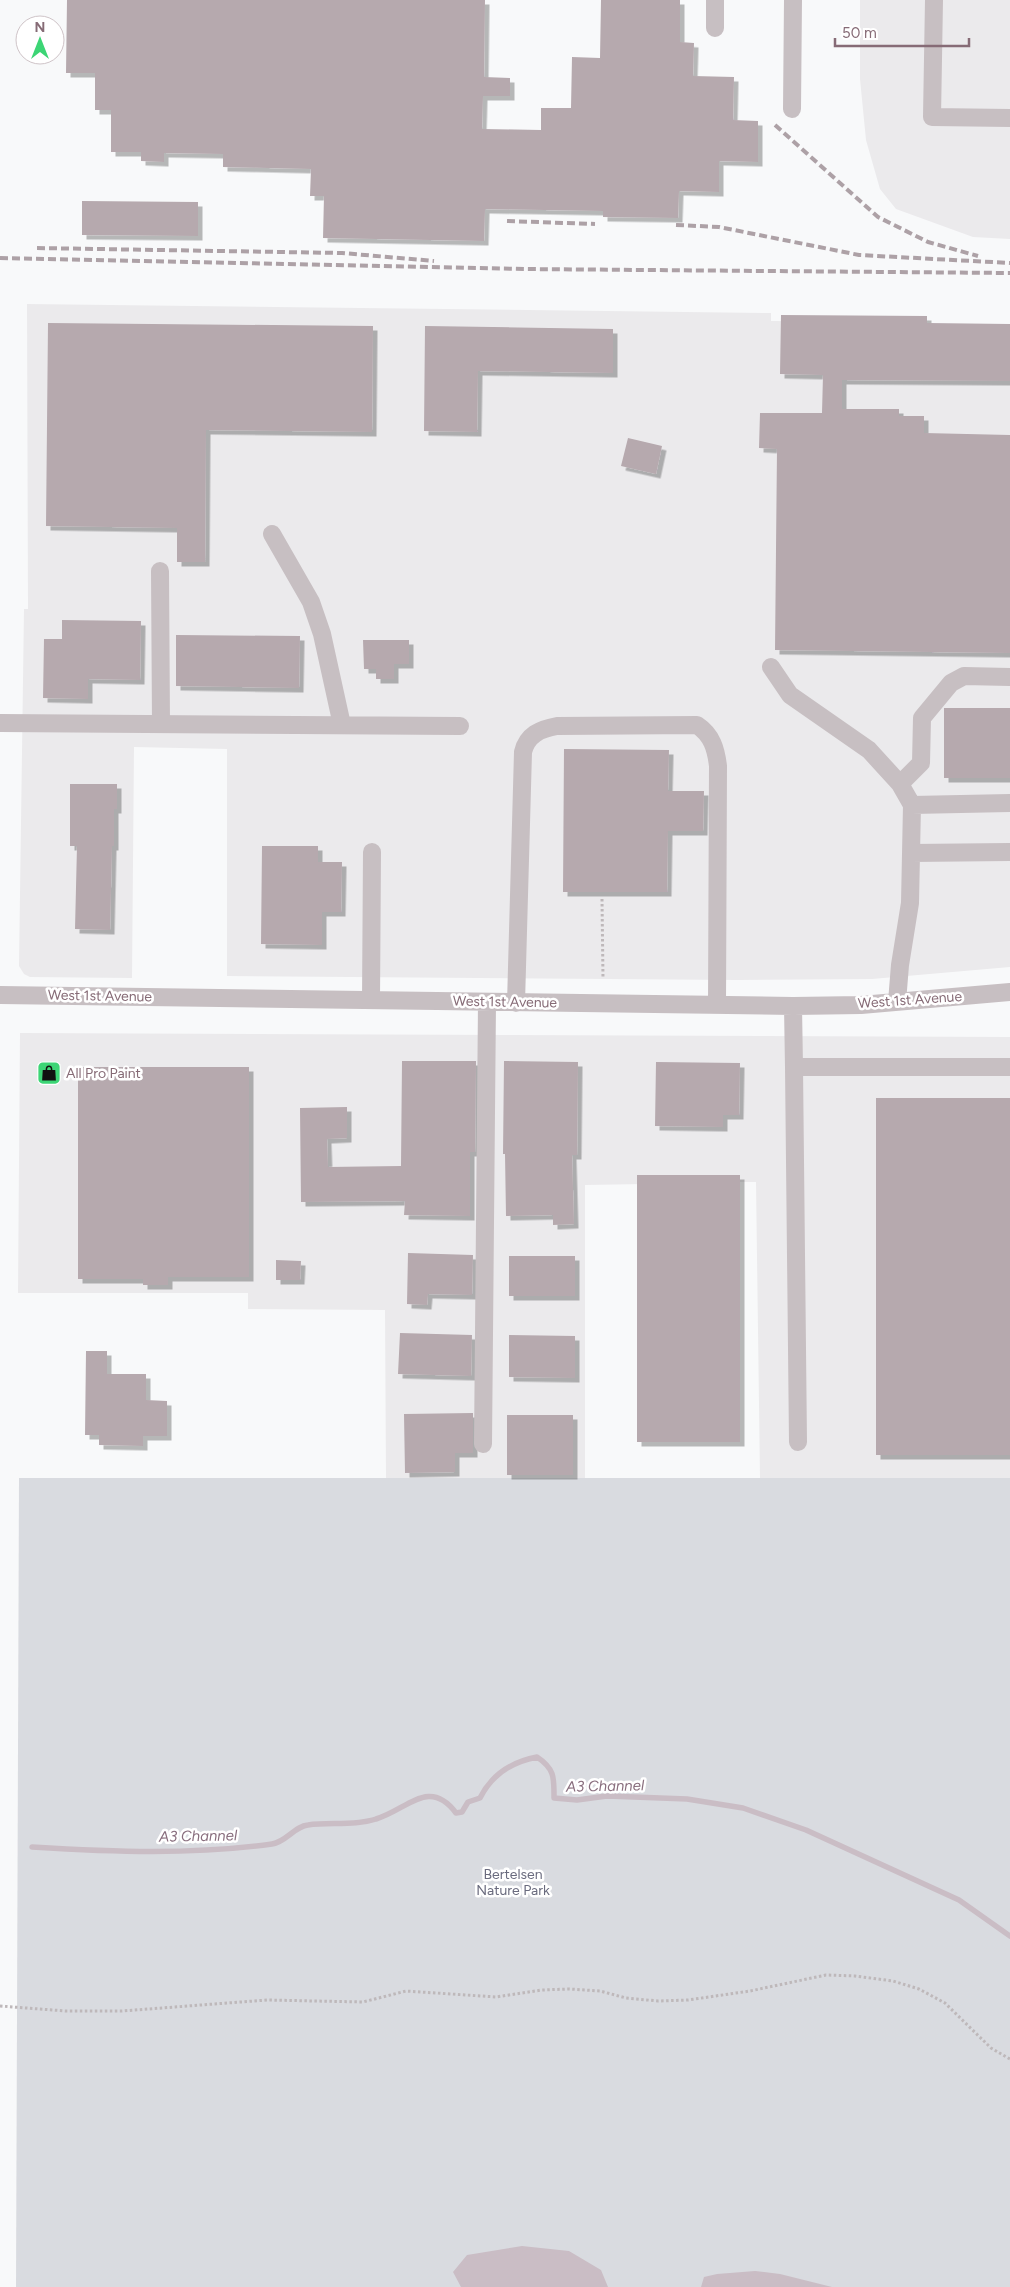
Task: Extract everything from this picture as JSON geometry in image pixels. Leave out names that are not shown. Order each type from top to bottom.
[{"type":"street","points":[[715,0],[715,28]]},
{"type":"street","points":[[792,109],[794,0]]},
{"type":"street","points":[[934,0],[932,117],[1010,118]]},
{"type":"street","points":[[272,534],[311,602],[322,634],[342,725]]},
{"type":"street","points":[[160,571],[161,724]]},
{"type":"street","points":[[771,667],[790,695],[869,750],[900,784],[912,805],[910,903],[900,965],[897,1002]]},
{"type":"street","points":[[900,784],[920,763],[922,718],[951,684],[964,676],[1010,677]]},
{"type":"street","points":[[0,723],[460,726]]},
{"type":"street","points":[[516,1002],[522,752],[525,743],[532,735],[544,728],[557,726],[698,725],[706,731],[711,739],[717,752],[718,766],[717,1005]]},
{"type":"street","points":[[912,805],[1010,803]]},
{"type":"street","points":[[371,1000],[372,852]]},
{"type":"street","points":[[911,852],[1010,852]]},
{"type":"street","name":"West 1st Avenue","points":[[0,995],[793,1006],[897,1002],[1010,992]]},
{"type":"street","points":[[483,1444],[487,1002]]},
{"type":"street","points":[[793,1006],[798,1442]]},
{"type":"street","points":[[794,1067],[1010,1067]]},
{"type":"path","points":[[602,899],[603,979]]},
{"type":"path","points":[[0,2006],[66,2011],[122,2010],[267,2000],[363,2002],[406,1991],[496,1997],[542,1990],[569,1989],[600,1991],[626,1998],[658,2001],[688,2000],[750,1991],[826,1975],[855,1976],[893,1981],[919,1989],[945,2003],[991,2048],[1010,2059]]},
{"type":"shaded area","points":[[860,0],[1010,0],[1010,239],[973,237],[896,209],[880,189],[866,140],[860,79]]},
{"type":"shaded area","points":[[27,304],[771,313],[771,321],[920,322],[1010,334],[1010,967],[872,979],[738,980],[227,976],[227,749],[134,747],[132,978],[30,977],[24,974],[19,966],[24,609],[28,609]]},
{"type":"shaded area","points":[[20,1033],[1010,1037],[1010,1478],[760,1478],[756,1182],[740,1182],[740,1231],[645,1232],[645,1184],[585,1185],[585,1478],[386,1478],[385,1310],[248,1309],[248,1293],[18,1293]]},
{"type":"shaded area","points":[[522,2246],[569,2251],[601,2270],[608,2287],[461,2287],[453,2272],[467,2255]]},
{"type":"shaded area","points":[[755,2271],[780,2274],[832,2287],[701,2287],[704,2277]]},
{"type":"green space","name":"Bertelsen Nature Park","points":[[19,1478],[1010,1478],[1010,2287],[16,2287]]},
{"type":"building","points":[[67,0],[485,0],[484,77],[510,78],[510,96],[483,96],[482,129],[541,130],[541,108],[571,108],[572,57],[600,58],[601,0],[680,0],[680,42],[694,43],[693,76],[734,77],[733,120],[758,121],[758,162],[719,161],[719,192],[679,191],[678,218],[603,217],[603,211],[485,209],[484,241],[323,238],[324,196],[310,196],[311,169],[223,167],[223,154],[164,153],[164,162],[141,161],[141,152],[111,152],[111,110],[95,110],[95,73],[66,73]]},
{"type":"building","points":[[82,201],[198,202],[198,236],[82,235]]},
{"type":"building","points":[[781,315],[927,316],[927,323],[1010,324],[1010,381],[842,380],[842,409],[899,409],[899,416],[924,416],[924,433],[1010,435],[1010,653],[775,650],[777,449],[759,448],[760,413],[822,413],[823,375],[780,374]]},
{"type":"building","points":[[48,323],[373,326],[372,432],[206,430],[205,562],[177,562],[177,528],[46,526]]},
{"type":"building","points":[[425,326],[613,329],[613,373],[478,371],[477,432],[424,431]]},
{"type":"building","points":[[628,438],[662,446],[656,474],[621,466]]},
{"type":"building","points":[[62,620],[141,621],[140,680],[88,679],[88,699],[43,698],[44,639],[62,639]]},
{"type":"building","points":[[176,635],[300,636],[299,688],[176,686]]},
{"type":"building","points":[[363,640],[409,640],[409,664],[394,664],[394,679],[376,679],[376,669],[364,669]]},
{"type":"building","points":[[944,708],[1010,708],[1010,778],[944,778]]},
{"type":"building","points":[[564,749],[669,750],[668,791],[704,791],[703,831],[668,831],[667,892],[563,892]]},
{"type":"building","points":[[70,784],[117,784],[117,809],[114,809],[114,846],[112,846],[110,930],[75,929],[77,846],[70,846]]},
{"type":"building","points":[[262,846],[318,846],[318,862],[342,862],[341,912],[322,912],[322,945],[261,944]]},
{"type":"building","points":[[402,1061],[476,1061],[475,1152],[470,1152],[470,1216],[404,1215],[405,1201],[301,1202],[300,1108],[347,1107],[347,1138],[327,1139],[328,1167],[401,1166]]},
{"type":"building","points":[[504,1061],[578,1062],[577,1155],[572,1155],[574,1224],[553,1225],[553,1215],[506,1216],[505,1154],[503,1154]]},
{"type":"building","points":[[656,1062],[740,1063],[739,1115],[723,1115],[723,1127],[655,1126]]},
{"type":"building","points":[[78,1067],[249,1067],[249,1277],[168,1277],[168,1285],[143,1285],[143,1279],[78,1279]]},
{"type":"building","points":[[876,1098],[1010,1098],[1010,1455],[876,1455]]},
{"type":"building","points":[[637,1175],[740,1175],[740,1442],[637,1442]]},
{"type":"building","points":[[408,1253],[473,1255],[472,1295],[428,1294],[427,1305],[407,1304]]},
{"type":"building","points":[[509,1256],[575,1256],[575,1296],[509,1296]]},
{"type":"building","points":[[276,1260],[301,1261],[300,1280],[276,1280]]},
{"type":"building","points":[[400,1333],[472,1335],[471,1376],[398,1374]]},
{"type":"building","points":[[509,1335],[575,1336],[575,1378],[509,1377]]},
{"type":"building","points":[[86,1351],[107,1351],[107,1374],[146,1374],[146,1400],[167,1401],[167,1436],[143,1436],[143,1446],[99,1445],[99,1435],[85,1435]]},
{"type":"building","points":[[473,1413],[473,1453],[455,1453],[455,1472],[405,1473],[404,1414]]},
{"type":"building","points":[[507,1415],[573,1415],[573,1475],[507,1475]]},
{"type":"waterway","name":"A3 Channel","points":[[32,1847],[152,1852],[212,1850],[272,1844],[277,1843],[303,1826],[368,1821],[387,1815],[418,1799],[427,1797],[436,1797],[446,1803],[456,1813],[462,1812],[468,1802],[480,1798],[490,1782],[503,1770],[519,1762],[537,1757],[550,1770],[554,1785],[554,1798],[577,1800],[607,1796],[687,1799],[743,1808],[806,1830],[959,1900],[1010,1936]]},
{"type":"railway","points":[[775,125],[878,217],[928,242],[978,256]]},
{"type":"railway","points":[[507,221],[595,224]]},
{"type":"railway","points":[[676,225],[719,227],[859,255],[1010,263]]},
{"type":"railway","points":[[37,248],[342,253],[434,261]]},
{"type":"railway","points":[[0,258],[524,269],[1010,273]]},
{"type":"place","name":"All Pro Paint","points":[[49,1073]]}]
